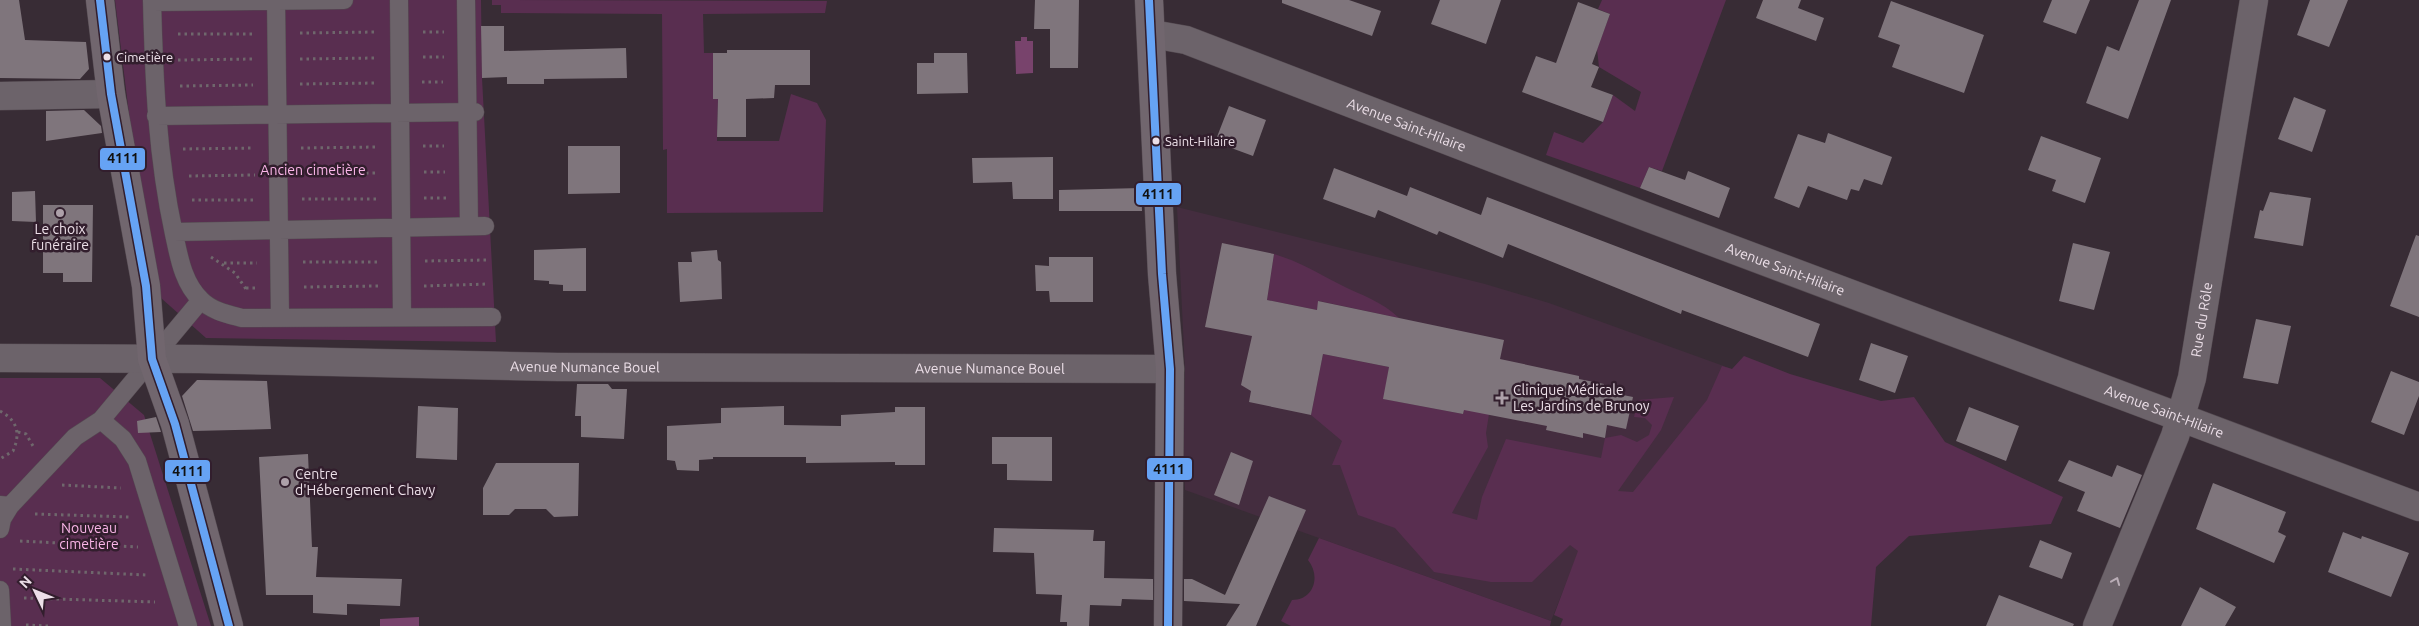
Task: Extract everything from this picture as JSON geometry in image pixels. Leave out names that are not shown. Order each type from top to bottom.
[{"type":"street","points":[[100,0],[111,94],[146,286],[152,359],[174,424],[229,626]]},
{"type":"street","points":[[1149,0],[1162,274],[1170,369],[1168,626]]},
{"type":"street","name":"Rue du Rôle","points":[[2097,626],[2183,417],[2192,378],[2254,0]]},
{"type":"street","name":"Avenue Saint-Hilaire","points":[[1152,34],[1186,40],[1650,218],[2419,507]]},
{"type":"street","points":[[0,96],[111,94]]},
{"type":"street","name":"Avenue Numance Bouel","points":[[0,358],[198,358],[568,368],[1170,369]]},
{"type":"lane","points":[[276,0],[280,318]]},
{"type":"lane","points":[[344,0],[152,1],[152,60],[163,177],[179,255],[188,280],[201,300],[212,309],[242,318],[492,317]]},
{"type":"lane","points":[[399,0],[402,317]]},
{"type":"lane","points":[[174,232],[477,226],[469,198],[468,146],[471,113],[467,82],[466,0]]},
{"type":"lane","points":[[156,116],[471,113]]},
{"type":"lane","points":[[4,513],[75,437],[101,420],[201,300]]},
{"type":"lane","points":[[101,420],[123,439],[137,461],[188,626]]},
{"type":"lane","points":[[0,590],[2,626]]},
{"type":"path","points":[[152,35],[466,31]]},
{"type":"path","points":[[152,60],[466,57]]},
{"type":"path","points":[[154,86],[467,82]]},
{"type":"path","points":[[160,150],[468,146]]},
{"type":"path","points":[[163,177],[468,172]]},
{"type":"path","points":[[167,201],[469,198]]},
{"type":"path","points":[[179,255],[198,253],[224,263],[487,260]]},
{"type":"path","points":[[224,263],[235,273],[246,288],[253,318]]},
{"type":"path","points":[[246,288],[489,284]]},
{"type":"path","points":[[0,411],[9,416],[15,423],[18,432],[13,451],[0,459]]},
{"type":"path","points":[[30,483],[146,490]]},
{"type":"path","points":[[4,513],[155,518]]},
{"type":"path","points":[[19,541],[164,548]]},
{"type":"path","points":[[10,568],[173,576]]},
{"type":"path","points":[[0,597],[181,602]]},
{"type":"shaded area","points":[[1021,37],[1027,37],[1027,41],[1033,41],[1033,73],[1016,74],[1015,41],[1021,41]]},
{"type":"shaded area","name":"Clinique Médicale Les Jardins de Brunoy","points":[[1177,207],[1485,284],[1549,303],[1732,369],[1906,426],[1584,538],[1551,621],[1185,490],[1183,443],[1185,370]]},
{"type":"shaded area","points":[[419,617],[419,626],[380,626],[380,619]]},
{"type":"green space","name":"Ancien cimetière","points":[[115,0],[481,0],[482,78],[496,342],[206,338],[161,298],[132,138]]},
{"type":"green space","points":[[492,0],[827,1],[825,13],[703,14],[704,53],[713,53],[713,98],[718,99],[717,141],[779,141],[791,94],[817,103],[826,120],[823,212],[667,213],[667,149],[663,150],[662,14],[501,13],[501,5],[492,5]]},
{"type":"green space","points":[[1602,0],[1726,0],[1662,171],[1649,167],[1640,188],[1546,155],[1554,132],[1583,143],[1603,122],[1613,95],[1635,111],[1641,92],[1599,67],[1597,49],[1610,14],[1598,9]]},
{"type":"green space","points":[[1274,254],[1301,264],[1372,299],[1399,318],[1319,301],[1317,310],[1267,300]]},
{"type":"green space","points":[[1323,354],[1389,367],[1384,399],[1463,414],[1469,383],[1493,389],[1486,433],[1488,447],[1452,513],[1477,520],[1482,497],[1506,439],[1601,458],[1605,438],[1621,435],[1637,442],[1649,435],[1652,425],[1645,418],[1634,417],[1638,400],[1674,397],[1661,430],[1618,491],[1633,492],[1707,400],[1722,366],[1732,369],[1744,356],[1790,374],[1881,401],[1914,397],[1945,442],[2063,497],[2051,524],[1909,536],[1876,567],[1871,626],[1560,626],[1563,619],[1554,615],[1578,551],[1570,545],[1532,582],[1491,582],[1434,572],[1395,528],[1358,515],[1340,465],[1332,465],[1342,441],[1311,415]]},
{"type":"green space","name":"Nouveau cimetière","points":[[0,378],[100,378],[144,415],[211,626],[0,626]]},
{"type":"green space","points":[[1319,538],[1551,621],[1550,626],[1291,626],[1281,621],[1292,600],[1306,596],[1313,586],[1314,573],[1308,560]]},
{"type":"building","points":[[0,0],[19,0],[25,40],[86,42],[89,69],[80,79],[0,78]]},
{"type":"building","points":[[1035,0],[1079,0],[1078,68],[1050,68],[1050,29],[1034,29]]},
{"type":"building","points":[[1282,0],[1349,0],[1381,11],[1372,36],[1282,3]]},
{"type":"building","points":[[1440,0],[1501,0],[1486,44],[1431,24]]},
{"type":"building","points":[[1763,0],[1801,0],[1798,8],[1824,18],[1816,41],[1756,18]]},
{"type":"building","points":[[2052,0],[2090,0],[2076,34],[2043,22]]},
{"type":"building","points":[[2139,0],[2171,0],[2128,119],[2086,103],[2107,46],[2119,51]]},
{"type":"building","points":[[2310,0],[2348,0],[2329,47],[2297,35]]},
{"type":"building","points":[[1891,1],[1984,35],[1964,93],[1892,67],[1900,45],[1878,37]]},
{"type":"building","points":[[1578,2],[1610,14],[1592,64],[1599,67],[1591,87],[1613,95],[1603,122],[1522,92],[1536,56],[1556,63]]},
{"type":"building","points":[[481,26],[504,26],[504,51],[626,48],[627,78],[544,79],[544,84],[507,84],[507,77],[482,78]]},
{"type":"building","points":[[727,50],[810,50],[810,85],[775,85],[774,98],[746,99],[746,137],[717,137],[718,99],[713,99],[713,53],[727,53]]},
{"type":"building","points":[[934,53],[967,53],[968,93],[917,94],[917,63],[934,63]]},
{"type":"building","points":[[2294,97],[2326,110],[2312,152],[2278,139]]},
{"type":"building","points":[[1229,106],[1266,120],[1253,156],[1215,142]]},
{"type":"building","points":[[84,110],[101,126],[102,133],[46,141],[46,111]]},
{"type":"building","points":[[1828,133],[1892,157],[1882,185],[1864,179],[1859,191],[1851,189],[1847,200],[1808,186],[1799,208],[1774,198],[1798,134],[1825,143]]},
{"type":"building","points":[[2041,136],[2101,158],[2085,203],[2052,191],[2056,180],[2028,170]]},
{"type":"building","points":[[568,146],[620,146],[620,193],[568,194]]},
{"type":"building","points":[[1053,157],[1053,199],[1013,199],[1012,182],[973,183],[972,158]]},
{"type":"building","points":[[1649,167],[1685,180],[1688,171],[1730,188],[1719,218],[1640,188]]},
{"type":"building","points":[[1334,168],[1407,196],[1410,187],[1481,215],[1487,197],[1820,324],[1808,357],[1682,310],[1681,314],[1508,244],[1503,258],[1439,231],[1437,235],[1378,210],[1375,218],[1323,199]]},
{"type":"building","points":[[1141,188],[1142,211],[1059,211],[1059,190]]},
{"type":"building","points":[[35,191],[36,222],[12,221],[12,192]]},
{"type":"building","points":[[2270,192],[2311,198],[2303,246],[2254,238],[2260,210],[2263,211]]},
{"type":"building","points":[[43,205],[93,205],[92,282],[63,282],[63,273],[43,273]]},
{"type":"building","points":[[2416,235],[2419,236],[2419,317],[2390,306]]},
{"type":"building","points":[[1222,243],[1274,254],[1267,300],[1317,310],[1318,301],[1504,340],[1500,359],[1579,376],[1579,379],[1604,384],[1603,391],[1633,397],[1626,429],[1607,425],[1605,438],[1583,433],[1583,438],[1546,430],[1547,426],[1464,410],[1463,414],[1383,399],[1389,367],[1323,354],[1311,415],[1249,402],[1251,391],[1241,385],[1252,336],[1205,327]]},
{"type":"building","points":[[2073,243],[2110,252],[2094,310],[2059,301]]},
{"type":"building","points":[[586,248],[586,291],[563,291],[563,285],[549,284],[549,281],[534,280],[534,250]]},
{"type":"building","points":[[717,250],[718,260],[721,262],[722,299],[680,302],[678,262],[692,262],[691,252]]},
{"type":"building","points":[[1049,257],[1093,257],[1093,302],[1050,302],[1049,291],[1036,291],[1035,265],[1049,266]]},
{"type":"building","points":[[2256,319],[2291,326],[2278,384],[2243,378]]},
{"type":"building","points":[[1871,343],[1908,356],[1895,393],[1859,380]]},
{"type":"building","points":[[2391,371],[2419,382],[2419,396],[2404,435],[2371,422]]},
{"type":"building","points":[[197,380],[267,381],[271,429],[193,431],[182,396]]},
{"type":"building","points":[[577,384],[608,384],[612,389],[627,389],[624,439],[581,437],[581,416],[575,416]]},
{"type":"building","points":[[418,406],[458,408],[457,460],[416,458]]},
{"type":"building","points":[[784,406],[784,425],[841,426],[841,415],[895,412],[895,407],[925,407],[925,465],[895,465],[895,462],[806,463],[806,457],[713,457],[713,459],[699,460],[699,471],[677,470],[675,461],[667,460],[667,426],[721,423],[721,408]]},
{"type":"building","points":[[1969,407],[2019,426],[2006,461],[1956,441]]},
{"type":"building","points":[[156,417],[161,432],[138,433],[137,421]]},
{"type":"building","points":[[992,437],[1052,437],[1052,481],[1007,480],[1007,464],[992,464]]},
{"type":"building","points":[[1231,452],[1253,461],[1239,505],[1214,495]]},
{"type":"building","points":[[308,454],[312,547],[318,547],[316,577],[402,579],[400,606],[347,604],[347,615],[313,613],[313,595],[266,595],[259,457]]},
{"type":"building","points":[[2069,460],[2112,477],[2117,465],[2142,475],[2120,528],[2077,511],[2085,492],[2058,481]]},
{"type":"building","points":[[496,463],[579,463],[578,516],[554,517],[546,509],[515,509],[509,515],[483,515],[483,488]]},
{"type":"building","points":[[2213,483],[2286,512],[2278,532],[2286,536],[2274,563],[2196,529]]},
{"type":"building","points":[[1269,496],[1306,510],[1256,626],[1226,626],[1240,604],[1184,601],[1184,579],[1192,579],[1225,595]]},
{"type":"building","points":[[994,528],[1094,530],[1093,541],[1105,541],[1104,578],[1153,579],[1153,600],[1122,599],[1121,606],[1090,605],[1089,626],[1067,626],[1067,622],[1060,622],[1062,595],[1036,594],[1034,553],[993,552]]},
{"type":"building","points":[[2343,532],[2361,539],[2362,536],[2409,553],[2391,597],[2328,572]]},
{"type":"building","points":[[2040,540],[2072,553],[2062,579],[2029,567]]},
{"type":"building","points":[[2200,587],[2236,607],[2225,626],[2181,626]]},
{"type":"building","points":[[1999,595],[2074,624],[2073,626],[1986,626]]},
{"type":"transit line","name":"4111","points":[[100,0],[111,94],[146,286],[152,359],[175,424],[229,626]]},
{"type":"transit line","name":"4111","points":[[1149,0],[1162,274],[1170,369],[1168,626]]},
{"type":"place","name":"Cimetière","points":[[107,57]]},
{"type":"place","name":"Saint-Hilaire","points":[[1156,141]]},
{"type":"place","name":"Le choix funéraire","points":[[60,213]]},
{"type":"place","name":"Clinique Médicale Les Jardins de Brunoy","points":[[1502,398]]},
{"type":"place","name":"Centre d'Hébergement Chavy","points":[[285,482]]}]
